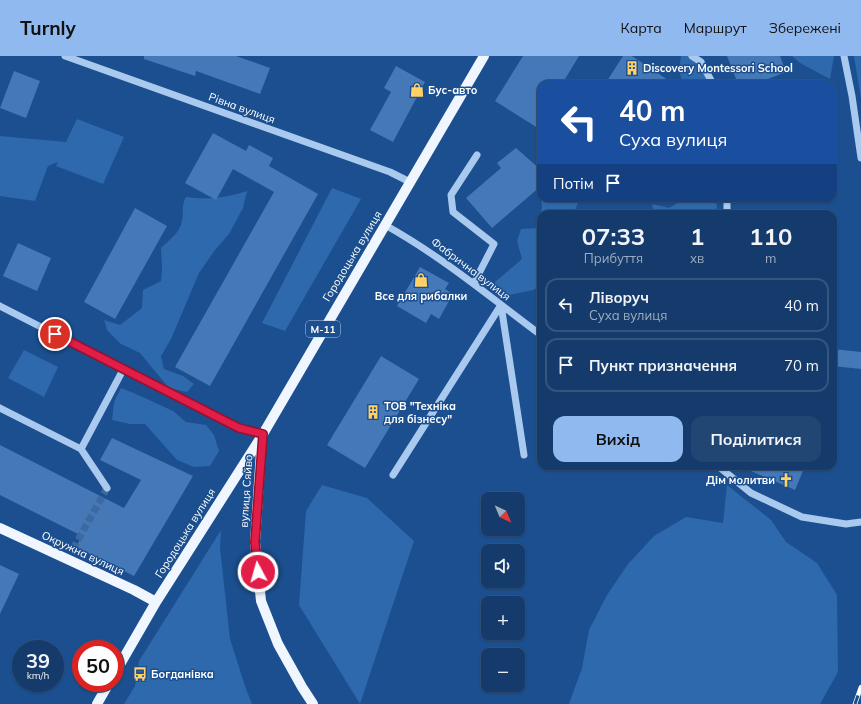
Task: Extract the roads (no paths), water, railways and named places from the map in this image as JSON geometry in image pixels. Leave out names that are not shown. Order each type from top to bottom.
[{"type":"main road","name":"Городоцька вулиця","points":[[124,657],[156,602],[263,434],[484,56]]},
{"type":"main road","name":"вулиця Сяйво","points":[[263,434],[255,542],[262,601],[278,644],[302,687],[314,704]]},
{"type":"main road","name":"Окружна вулиця","points":[[0,528],[134,590],[156,602]]},
{"type":"main road","points":[[97,704],[104,692]]},
{"type":"street","name":"Рівна вулиця","points":[[65,56],[81,59],[390,172],[410,182]]},
{"type":"street","points":[[692,56],[701,62],[711,80]]},
{"type":"street","points":[[844,56],[852,96],[861,158]]},
{"type":"street","points":[[474,283],[494,244],[454,212],[451,195],[477,155]]},
{"type":"street","name":"Фабрична вулиця","points":[[385,225],[412,240],[474,283],[537,332]]},
{"type":"street","points":[[501,305],[524,455]]},
{"type":"street","points":[[393,475],[501,305]]},
{"type":"street","points":[[0,306],[239,428],[263,434]]},
{"type":"street","points":[[81,449],[124,368]]},
{"type":"street","points":[[0,408],[81,449],[108,488]]},
{"type":"street","points":[[723,470],[751,493],[802,517],[846,524],[861,522]]},
{"type":"tunnel","points":[[73,549],[107,488]]},
{"type":"railway","points":[[855,704],[861,687]]},
{"type":"place","name":"Discovery Montessori School","points":[[632,68]]},
{"type":"place","name":"Бус-авто","points":[[417,90]]},
{"type":"place","name":"Все для рибалки","points":[[421,280]]},
{"type":"place","name":"ТОВ \"Техніка для бізнесу\"","points":[[373,412]]},
{"type":"place","name":"Дім молитви","points":[[786,480]]},
{"type":"place","name":"Богданівка","points":[[140,674]]}]
